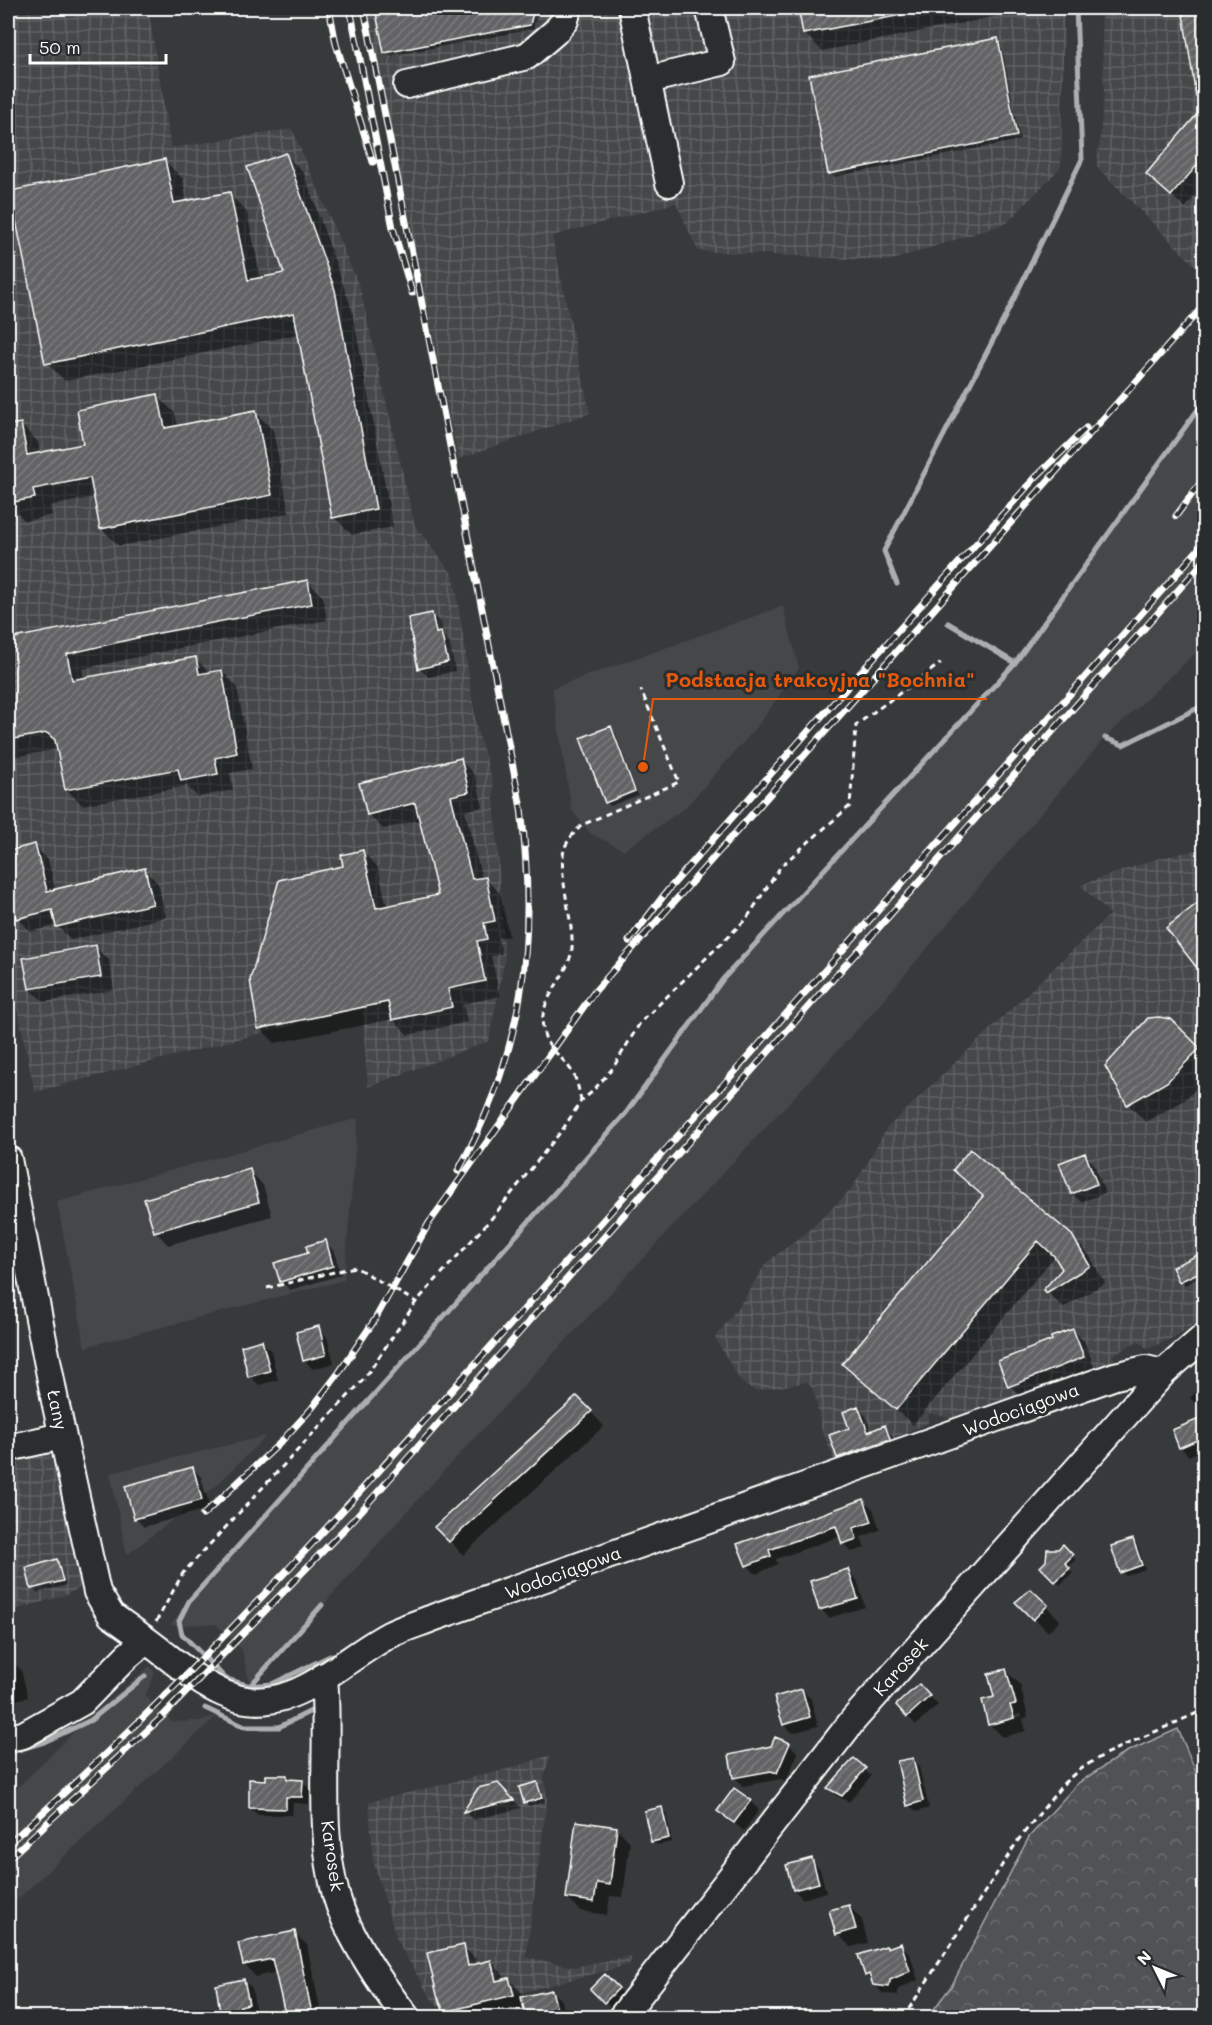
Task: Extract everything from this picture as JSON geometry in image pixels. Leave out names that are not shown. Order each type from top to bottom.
[{"type":"street","points":[[407,85],[527,56],[555,32],[565,20],[568,8]]},
{"type":"street","points":[[632,8],[669,183]]},
{"type":"street","points":[[648,80],[722,62],[709,8]]},
{"type":"street","name":"Łany","points":[[8,1159],[62,1436],[98,1592],[111,1615],[146,1640]]},
{"type":"street","name":"Karosek","points":[[621,2018],[854,1719],[1163,1373],[1204,1337]]},
{"type":"street","name":"Wodociągowa","points":[[146,1640],[226,1695],[264,1702],[283,1698],[304,1689],[390,1635],[435,1617],[1115,1377],[1146,1369],[1163,1373]]},
{"type":"street","points":[[8,1448],[62,1436]]},
{"type":"street","points":[[8,1738],[22,1735],[82,1702],[146,1640]]},
{"type":"street","name":"Karosek","points":[[324,1676],[327,1703],[325,1822],[337,1896],[351,1931],[407,2018]]},
{"type":"path","points":[[146,1640],[183,1573],[364,1379],[416,1302],[491,1219],[563,1129],[580,1101],[592,1092],[613,1068],[640,1023],[747,918],[781,866],[850,806],[856,725],[941,663]]},
{"type":"path","points":[[580,1101],[578,1086],[572,1070],[549,1045],[543,1029],[543,1010],[565,971],[572,951],[570,914],[563,865],[564,850],[570,837],[582,825],[679,782],[641,690]]},
{"type":"path","points":[[267,1288],[354,1267],[416,1302]]},
{"type":"path","points":[[903,2018],[1019,1839],[1064,1783],[1080,1769],[1107,1754],[1204,1710]]},
{"type":"path","points":[[1139,2018],[1142,2014],[1177,2012],[1182,2018]]},
{"type":"shaded area","points":[[8,8],[148,8],[171,148],[292,129],[360,288],[415,526],[454,576],[477,730],[493,782],[505,959],[489,1041],[368,1087],[362,1007],[35,1092],[8,965]]},
{"type":"shaded area","points":[[366,8],[1064,8],[1061,167],[1007,223],[889,261],[698,251],[676,203],[552,236],[590,413],[458,459]]},
{"type":"shaded area","points":[[1101,8],[1204,8],[1204,270],[1202,273],[1097,167],[1104,93]]},
{"type":"shaded area","points":[[1204,401],[1204,645],[1105,738],[869,1017],[441,1474],[250,1686],[242,1650],[216,1624],[170,1625],[199,1589],[626,1113],[723,979],[1015,663]]},
{"type":"shaded area","points":[[783,606],[799,668],[757,727],[685,808],[624,850],[591,834],[572,811],[552,688]]},
{"type":"shaded area","points":[[1204,848],[1204,1317],[1178,1336],[1148,1349],[1138,1341],[1113,1355],[1115,1361],[957,1420],[929,1413],[928,1423],[898,1436],[900,1441],[836,1464],[821,1428],[815,1395],[808,1382],[755,1391],[741,1382],[715,1338],[767,1262],[807,1232],[851,1190],[887,1128],[1110,914],[1080,885],[1156,859]]},
{"type":"shaded area","points":[[358,1118],[344,1280],[85,1347],[57,1202]]},
{"type":"shaded area","points":[[8,1258],[18,1298],[8,1301]]},
{"type":"shaded area","points":[[51,1427],[83,1586],[66,1595],[8,1612],[8,1437]]},
{"type":"shaded area","points":[[266,1436],[215,1487],[127,1555],[110,1473]]},
{"type":"shaded area","points":[[150,1666],[155,1673],[145,1696],[172,1722],[199,1721],[218,1715],[8,1908],[8,1797],[90,1716]]},
{"type":"shaded area","points":[[550,1755],[544,1778],[547,1800],[526,1957],[573,1967],[632,1956],[629,1965],[444,2012],[432,2000],[398,1943],[373,1861],[369,1802],[508,1769]]},
{"type":"green space","points":[[1178,1729],[1196,1772],[1204,1771],[1204,2017],[928,2017],[952,1985],[1029,1837],[1078,1783],[1126,1752]]},
{"type":"building","points":[[375,8],[534,8],[530,25],[384,53]]},
{"type":"building","points":[[798,8],[902,8],[902,15],[803,34]]},
{"type":"building","points":[[1182,8],[1204,8],[1204,96],[1196,96]]},
{"type":"building","points":[[998,38],[1017,136],[828,174],[809,75]]},
{"type":"building","points":[[1204,106],[1204,157],[1171,196],[1146,174]]},
{"type":"building","points":[[286,153],[335,290],[376,509],[332,518],[294,313],[45,364],[10,191],[165,159],[174,203],[230,192],[248,280],[284,273],[247,167]]},
{"type":"building","points":[[158,394],[165,428],[256,410],[272,495],[100,529],[90,478],[33,489],[35,498],[8,503],[8,425],[21,423],[27,455],[83,444],[77,410]]},
{"type":"building","points":[[308,580],[312,604],[154,634],[67,654],[72,680],[196,657],[199,674],[222,670],[237,753],[215,758],[218,774],[181,781],[178,769],[65,790],[55,740],[47,733],[8,740],[8,639]]},
{"type":"building","points":[[432,613],[436,633],[441,632],[448,662],[418,669],[408,618]]},
{"type":"building","points":[[611,726],[635,791],[605,803],[580,738]]},
{"type":"building","points":[[461,758],[469,792],[451,796],[472,879],[486,877],[495,921],[484,923],[487,939],[477,941],[485,981],[448,989],[452,1007],[392,1020],[388,1002],[258,1029],[250,980],[279,880],[343,866],[341,855],[363,850],[376,908],[438,895],[415,803],[367,815],[359,783]]},
{"type":"building","points":[[35,844],[47,891],[145,868],[153,904],[56,927],[52,910],[16,919],[8,884],[8,851]]},
{"type":"building","points":[[1204,898],[1204,977],[1166,928]]},
{"type":"building","points":[[96,945],[101,977],[29,989],[23,958]]},
{"type":"building","points":[[1148,1018],[1171,1019],[1200,1048],[1167,1082],[1127,1105],[1105,1066]]},
{"type":"building","points":[[970,1149],[1072,1235],[1090,1266],[1046,1293],[1043,1290],[1062,1269],[1054,1256],[1038,1241],[896,1410],[842,1364],[983,1196],[953,1170]]},
{"type":"building","points":[[1085,1153],[1097,1184],[1071,1194],[1059,1163]]},
{"type":"building","points":[[250,1169],[259,1202],[154,1232],[144,1199]]},
{"type":"building","points":[[326,1240],[333,1266],[280,1282],[274,1263],[308,1253],[306,1246]]},
{"type":"building","points":[[1204,1252],[1204,1270],[1179,1282],[1172,1267]]},
{"type":"building","points":[[319,1326],[326,1355],[303,1361],[296,1332]]},
{"type":"building","points":[[1073,1329],[1084,1357],[1008,1387],[998,1361],[1052,1340],[1051,1337]]},
{"type":"building","points":[[262,1340],[270,1371],[248,1377],[241,1346]]},
{"type":"building","points":[[577,1396],[592,1411],[449,1542],[434,1527]]},
{"type":"building","points":[[858,1406],[868,1432],[885,1425],[890,1439],[837,1458],[829,1435],[849,1428],[843,1412]]},
{"type":"building","points":[[1204,1417],[1204,1437],[1179,1448],[1172,1430]]},
{"type":"building","points":[[193,1467],[202,1500],[134,1519],[125,1486]]},
{"type":"building","points":[[864,1499],[872,1522],[853,1528],[857,1539],[842,1544],[836,1526],[769,1550],[771,1556],[746,1566],[737,1544]]},
{"type":"building","points":[[1133,1539],[1142,1565],[1120,1573],[1111,1546]]},
{"type":"building","points":[[1063,1544],[1073,1555],[1065,1563],[1070,1568],[1055,1582],[1040,1567],[1046,1561],[1047,1549],[1058,1549]]},
{"type":"building","points":[[57,1559],[63,1581],[31,1589],[26,1568]]},
{"type":"building","points":[[848,1569],[858,1599],[819,1610],[810,1581]]},
{"type":"building","points":[[1031,1589],[1048,1605],[1033,1620],[1015,1602]]},
{"type":"building","points":[[1006,1669],[1016,1704],[1010,1705],[1014,1718],[988,1725],[982,1700],[994,1697],[988,1674]]},
{"type":"building","points":[[919,1684],[930,1696],[907,1717],[896,1705]]},
{"type":"building","points":[[802,1689],[810,1717],[783,1725],[774,1697]]},
{"type":"building","points":[[775,1737],[790,1743],[777,1773],[771,1771],[733,1778],[729,1755],[771,1746]]},
{"type":"building","points":[[854,1758],[866,1768],[842,1796],[827,1788]]},
{"type":"building","points":[[913,1758],[923,1801],[907,1806],[897,1761]]},
{"type":"building","points":[[266,1775],[287,1775],[287,1779],[303,1780],[302,1797],[286,1797],[286,1809],[249,1808],[249,1779],[266,1780]]},
{"type":"building","points":[[537,1782],[542,1798],[524,1803],[519,1787]]},
{"type":"building","points":[[498,1783],[514,1800],[463,1812],[478,1788]]},
{"type":"building","points":[[734,1788],[751,1800],[734,1823],[717,1811]]},
{"type":"building","points":[[662,1807],[669,1838],[651,1842],[644,1811]]},
{"type":"building","points":[[576,1821],[617,1827],[610,1885],[597,1883],[594,1902],[566,1898]]},
{"type":"building","points":[[812,1858],[819,1883],[793,1890],[786,1865]]},
{"type":"building","points":[[849,1905],[856,1929],[836,1935],[829,1910]]},
{"type":"building","points":[[295,1931],[313,2018],[286,2018],[272,1959],[243,1965],[238,1943]]},
{"type":"building","points":[[901,1943],[910,1971],[890,1980],[889,1987],[873,1985],[869,1974],[865,1976],[858,1955]]},
{"type":"building","points":[[464,1945],[468,1966],[491,1960],[496,1981],[509,1978],[514,1995],[444,2012],[437,1995],[427,1953]]},
{"type":"building","points":[[605,1974],[619,1988],[604,2003],[590,1989]]},
{"type":"building","points":[[244,1979],[249,2004],[240,2006],[242,2018],[221,2018],[216,1985]]},
{"type":"building","points":[[552,1990],[559,2018],[526,2018],[521,1997]]},
{"type":"waterway","points":[[897,584],[884,551],[1007,313],[1082,159],[1076,8]]},
{"type":"waterway","points":[[332,1655],[272,1684],[250,1686],[226,1679],[182,1634],[179,1621],[189,1601],[626,1113],[723,979],[1015,663],[1204,401]]},
{"type":"waterway","points":[[948,623],[1015,663]]},
{"type":"waterway","points":[[1105,738],[1123,745],[1204,705]]},
{"type":"waterway","points":[[250,1686],[322,1605]]},
{"type":"waterway","points":[[8,1753],[44,1742],[91,1720],[145,1676]]},
{"type":"waterway","points":[[205,1708],[245,1727],[279,1727],[311,1711]]},
{"type":"railway","points":[[329,8],[336,44],[373,162]]},
{"type":"railway","points":[[350,8],[393,228],[412,293]]},
{"type":"railway","points":[[364,8],[521,808],[526,857],[526,951],[511,1039],[498,1083],[458,1171]]},
{"type":"railway","points":[[203,1515],[279,1444],[312,1408],[338,1374],[374,1321],[429,1223],[595,991],[1204,305]]},
{"type":"railway","points":[[629,941],[668,890],[844,691],[1035,478],[1086,428]]},
{"type":"railway","points":[[1176,516],[1204,478]]},
{"type":"railway","points":[[8,1844],[87,1772],[163,1697],[312,1544],[384,1466],[1204,543]]},
{"type":"railway","points":[[8,1859],[164,1715],[353,1520],[1204,561]]},
{"type":"place","name":"Podstacja trakcyjna \"Bochnia\"","points":[[643,767]]}]
